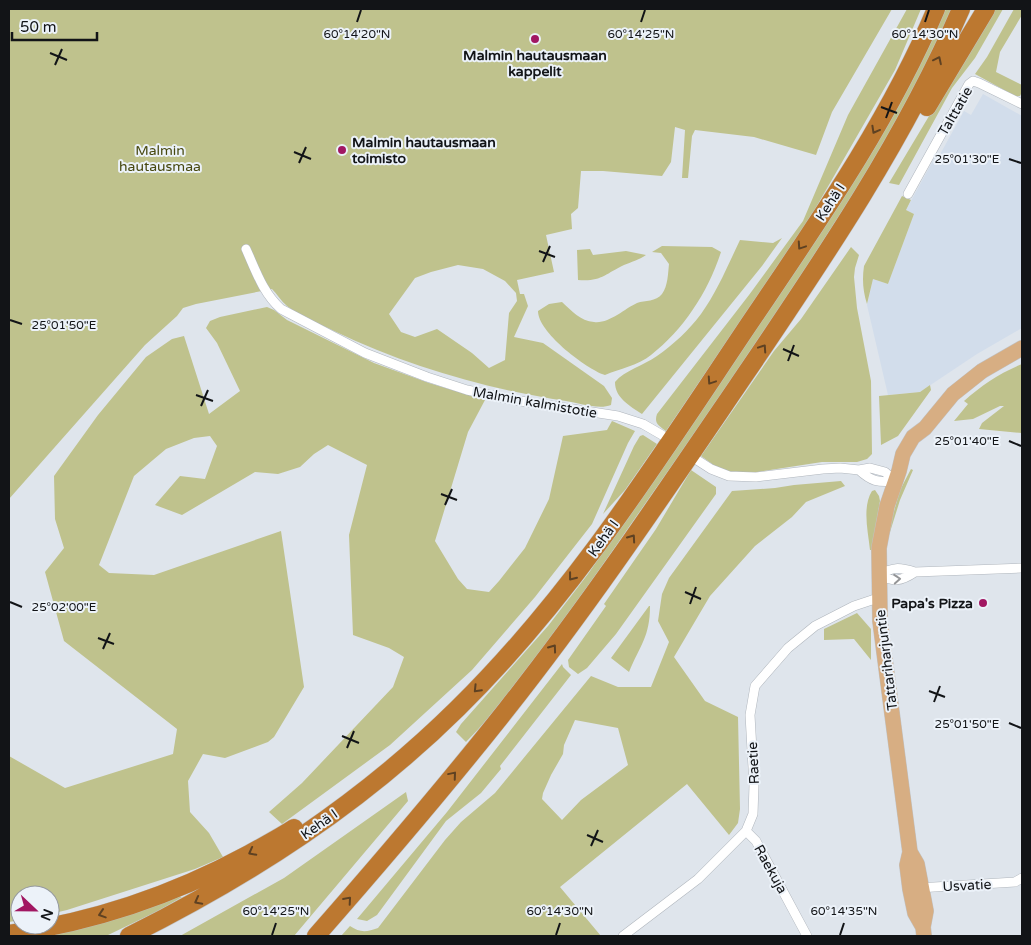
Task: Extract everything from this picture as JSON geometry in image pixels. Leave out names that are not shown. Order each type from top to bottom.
[{"type":"highway","name":"Kehä I","points":[[129,936],[206,897],[258,866],[342,808],[407,756],[460,707],[533,626],[598,545],[717,372],[837,191],[868,142],[902,80],[924,38],[936,9]]},
{"type":"highway","name":"Kehä I","points":[[316,936],[466,760],[550,652],[709,428],[855,209],[888,155],[924,90],[961,9]]},
{"type":"highway","points":[[855,209],[887,172],[986,9]]},
{"type":"highway","points":[[9,934],[91,918],[162,895],[211,875],[284,835],[308,819],[342,808]]},
{"type":"main road","name":"Tattariharjuntie","points":[[924,932],[915,913],[916,889],[907,865],[910,852],[880,621],[878,575],[881,532],[903,454],[913,437],[925,428],[953,394],[982,371],[1022,348]]},
{"type":"street","name":"Talttatie","points":[[908,194],[969,84],[973,81],[1022,104]]},
{"type":"street","name":"Malmin kalmistotie","points":[[246,249],[265,290],[272,301],[281,309],[365,353],[467,390],[514,400],[618,416],[643,424],[662,435]]},
{"type":"street","points":[[697,460],[711,469],[729,476],[756,476],[840,468],[859,470],[870,468],[897,476]]},
{"type":"street","points":[[878,575],[890,580],[904,579],[915,572],[1022,568]]},
{"type":"street","name":"Raetie","points":[[623,936],[698,878],[746,831],[753,814],[754,785],[750,716],[755,686],[788,648],[815,626],[854,606],[878,598]]},
{"type":"street","name":"Raekuja","points":[[746,831],[756,842],[807,936]]},
{"type":"street","name":"Usvatie","points":[[916,889],[1015,882],[1022,878]]},
{"type":"shaded area","points":[[983,94],[1022,116],[1022,328],[977,354],[920,392],[888,395],[867,305],[873,279],[888,284],[914,214],[906,210],[935,157],[938,158],[964,111],[971,115]]},
{"type":"green space","name":"Malmin hautausmaa","points":[[9,9],[892,9],[832,112],[816,155],[754,137],[695,130],[692,136],[688,178],[682,178],[685,130],[675,127],[671,162],[662,176],[581,171],[578,208],[571,214],[572,229],[546,235],[554,272],[517,280],[520,294],[524,294],[528,306],[514,337],[543,343],[604,386],[612,398],[611,405],[601,407],[589,406],[506,390],[447,375],[362,344],[304,317],[287,306],[272,289],[183,308],[177,316],[145,345],[9,499]],"holes":[[[458,265],[483,269],[505,281],[516,293],[517,301],[509,313],[505,360],[489,368],[472,353],[437,329],[415,337],[401,332],[389,314],[415,278]]]},
{"type":"green space","points":[[907,9],[921,9],[895,70],[807,223],[666,431],[657,424],[657,414],[749,295],[803,221],[848,115]]},
{"type":"green space","points":[[946,9],[953,9],[911,96],[863,179],[784,301],[574,606],[506,696],[466,742],[456,732],[461,724],[548,626],[588,574],[873,151],[909,86]]},
{"type":"green space","points":[[993,9],[1003,9],[975,58],[952,88],[899,185],[889,183]]},
{"type":"green space","points":[[1014,9],[1022,9],[1022,15],[1000,52],[996,72],[1022,85],[1020,96],[1015,96],[975,74],[987,57]]},
{"type":"green space","points":[[902,196],[911,200],[906,210],[914,214],[888,284],[873,279],[867,304],[863,285],[864,266]]},
{"type":"green space","points":[[782,238],[762,266],[642,414],[624,401],[618,393],[615,382],[624,374],[663,352],[691,326],[712,297],[740,240],[773,243]]},
{"type":"green space","points":[[662,246],[712,247],[721,252],[716,267],[694,309],[674,334],[646,358],[605,375],[573,356],[545,329],[538,311],[549,304],[562,302],[580,318],[600,322],[637,303],[660,297],[665,287],[669,264],[661,253],[652,252]]},
{"type":"green space","points":[[851,247],[859,255],[854,277],[857,308],[871,381],[872,454],[867,459],[857,462],[822,462],[751,473],[735,473],[715,466],[701,456],[774,351],[801,319]]},
{"type":"green space","points":[[590,249],[593,255],[626,251],[646,255],[598,279],[578,280],[577,250]]},
{"type":"green space","points":[[267,307],[287,320],[374,363],[429,383],[485,400],[468,432],[435,541],[458,579],[467,589],[489,592],[525,548],[549,499],[563,436],[607,430],[612,421],[635,431],[592,524],[535,597],[472,670],[390,745],[282,824],[269,812],[302,783],[393,687],[404,657],[389,648],[353,635],[349,535],[367,465],[328,445],[314,454],[300,467],[278,474],[255,472],[182,515],[155,505],[180,476],[205,479],[217,446],[210,436],[194,438],[166,449],[134,476],[99,565],[109,573],[154,575],[281,531],[304,687],[274,737],[268,742],[225,758],[203,754],[188,781],[190,812],[209,833],[223,857],[195,869],[60,912],[60,885],[10,885],[9,922],[9,756],[65,788],[173,754],[177,729],[64,641],[45,572],[64,548],[55,519],[54,476],[98,415],[146,357],[172,339],[184,336],[209,414],[240,391],[217,343],[206,328],[210,321]]},
{"type":"green space","points":[[1022,364],[1022,433],[979,429],[982,423],[1004,406],[1000,406],[973,419],[954,421],[968,404],[964,401],[971,395],[999,375]]},
{"type":"green space","points":[[930,385],[931,390],[898,436],[881,445],[879,396],[920,392]]},
{"type":"green space","points":[[643,435],[657,444],[625,490],[603,514],[634,446],[640,436]]},
{"type":"green space","points":[[911,469],[913,470],[900,500],[890,532],[888,532],[900,490]]},
{"type":"green space","points":[[691,470],[716,487],[716,494],[616,634],[587,668],[578,674],[569,667],[568,660],[656,529]]},
{"type":"green space","points":[[841,481],[845,486],[806,502],[792,517],[755,546],[710,596],[674,657],[705,701],[738,717],[740,809],[738,823],[729,835],[687,784],[560,887],[601,936],[341,936],[350,926],[364,931],[378,928],[445,840],[461,822],[495,793],[591,676],[618,687],[651,687],[669,642],[658,621],[662,594],[669,578],[732,491]],"holes":[[[575,720],[618,728],[628,765],[581,800],[562,820],[542,799],[551,775],[563,754],[564,745]]]},
{"type":"green space","points":[[875,490],[880,501],[872,550],[870,550],[866,512],[869,497],[872,491]]},
{"type":"green space","points":[[649,606],[650,617],[644,641],[629,672],[611,658]]},
{"type":"green space","points":[[857,613],[871,629],[871,660],[854,639],[824,640],[824,629]]},
{"type":"green space","points":[[562,664],[571,675],[500,766],[501,769],[481,793],[446,821],[377,915],[367,921],[357,919],[447,812]]},
{"type":"green space","points":[[406,792],[408,801],[294,936],[180,936],[284,878]]},
{"type":"green space","points":[[182,897],[106,936],[42,936],[60,935],[60,932],[103,923]]},
{"type":"place","name":"Malmin hautausmaan kappelit","points":[[535,39]]},
{"type":"place","name":"Malmin hautausmaan toimisto","points":[[342,150]]},
{"type":"place","name":"Papa's Pizza","points":[[983,603]]}]
